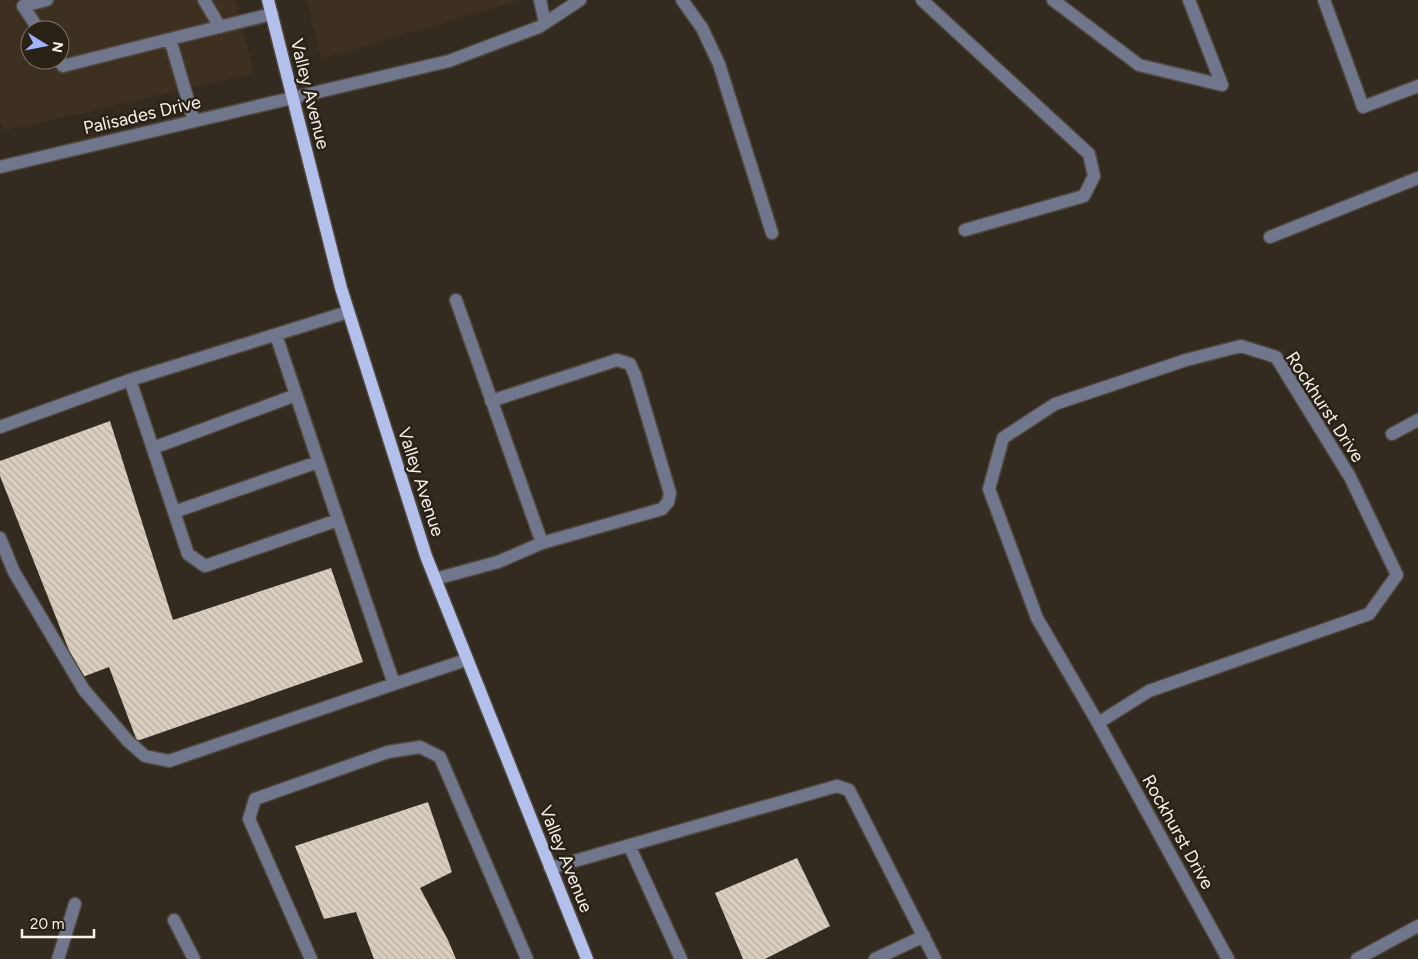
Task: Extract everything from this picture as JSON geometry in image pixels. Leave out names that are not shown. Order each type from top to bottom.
[{"type":"main road","name":"Valley Avenue","points":[[268,0],[348,312],[434,579],[587,959]]},
{"type":"street","points":[[32,20],[21,3],[47,0]]},
{"type":"street","points":[[204,0],[220,27]]},
{"type":"street","points":[[540,0],[545,23]]},
{"type":"street","name":"Palisades Drive","points":[[0,167],[449,61],[545,23],[580,0]]},
{"type":"street","points":[[682,0],[702,28],[719,64],[772,233]]},
{"type":"street","points":[[922,0],[1089,154],[1094,176],[1084,196],[965,230]]},
{"type":"street","points":[[1053,0],[1140,65],[1222,85],[1189,0]]},
{"type":"street","points":[[1324,0],[1363,106],[1418,86]]},
{"type":"street","points":[[70,64],[272,14]]},
{"type":"street","points":[[170,39],[194,120]]},
{"type":"street","points":[[1270,236],[1418,178]]},
{"type":"street","points":[[456,300],[542,543]]},
{"type":"street","points":[[0,427],[130,380],[348,312]]},
{"type":"street","points":[[276,335],[394,684]]},
{"type":"street","name":"Rockhurst Drive","points":[[1098,723],[1149,691],[1369,614],[1397,575],[1350,477],[1276,357],[1241,346],[1186,360],[1055,404],[1003,438],[989,489],[1038,618],[1228,959]]},
{"type":"street","points":[[434,579],[498,562],[542,543],[662,508],[668,502],[670,493],[630,364],[617,360],[491,401]]},
{"type":"street","points":[[130,380],[188,554],[205,566],[338,520]]},
{"type":"street","points":[[153,448],[296,395]]},
{"type":"street","points":[[1392,434],[1418,420]]},
{"type":"street","points":[[174,512],[318,462]]},
{"type":"street","points":[[0,538],[14,572],[84,690],[128,741],[145,756],[169,761],[466,660]]},
{"type":"street","points":[[312,959],[249,819],[255,799],[388,752],[420,747],[440,757],[527,959]]},
{"type":"street","points":[[550,868],[838,786],[845,786],[849,790],[935,959]]},
{"type":"street","points":[[629,845],[681,959]]},
{"type":"street","points":[[58,959],[75,904]]},
{"type":"street","points":[[174,920],[194,959]]},
{"type":"street","points":[[1357,959],[1418,926]]},
{"type":"street","points":[[875,959],[924,936]]},
{"type":"shaded area","points":[[0,0],[236,0],[254,73],[4,131],[0,120]]},
{"type":"shaded area","points":[[307,0],[520,0],[321,59]]},
{"type":"building","points":[[110,421],[173,620],[331,568],[363,662],[137,741],[109,667],[80,678],[0,476],[0,461]]},
{"type":"building","points":[[428,802],[452,872],[420,888],[456,959],[374,959],[356,912],[324,919],[295,846]]},
{"type":"building","points":[[797,858],[830,926],[765,959],[743,959],[715,893]]}]
